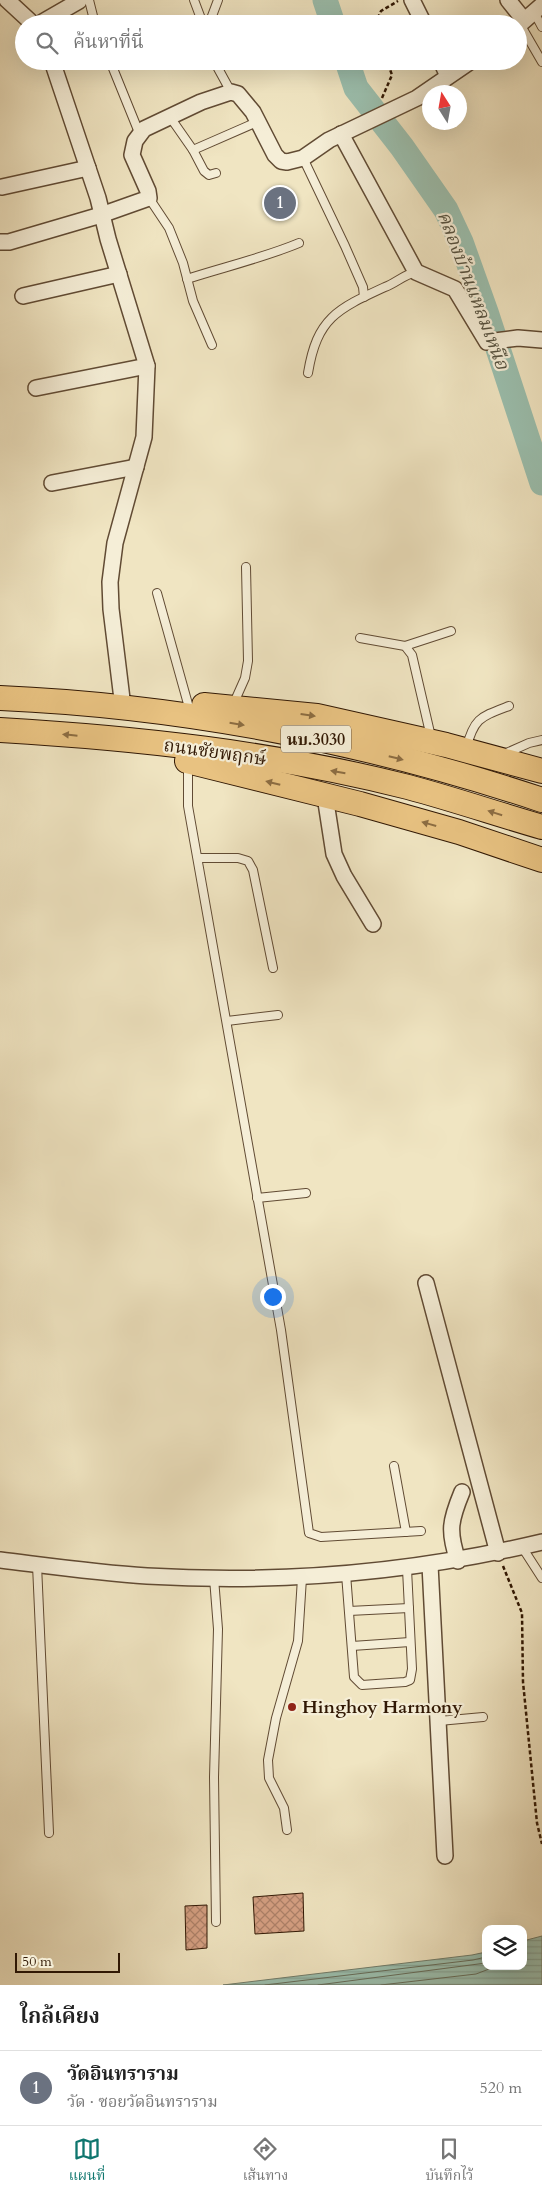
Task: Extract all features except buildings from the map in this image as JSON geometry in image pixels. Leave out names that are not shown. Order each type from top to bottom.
[{"type":"main road","name":"ถนนชัยพฤกษ์","points":[[0,698],[85,703],[185,716],[333,742],[472,778],[542,800]]},
{"type":"main road","name":"ถนนชัยพฤกษ์","points":[[85,703],[122,699],[232,707],[317,716],[431,742],[542,772]]},
{"type":"main road","name":"ถนนชัยพฤกษ์","points":[[0,730],[118,740],[204,750],[346,773],[409,787],[542,827]]},
{"type":"main road","points":[[118,740],[188,761],[460,832],[542,860]]},
{"type":"street","points":[[7,0],[24,15]]},
{"type":"street","points":[[56,15],[84,0]]},
{"type":"street","points":[[412,0],[420,15]]},
{"type":"street","points":[[508,0],[525,15]]},
{"type":"street","points":[[55,70],[88,168],[118,274],[147,366],[144,437],[115,543],[110,582],[111,609],[122,699]]},
{"type":"street","points":[[445,70],[448,76]]},
{"type":"street","points":[[0,242],[9,242],[101,215],[149,198],[148,191],[132,155],[134,141],[144,129],[231,92],[238,94],[253,112],[256,122],[275,155],[281,161],[287,162],[303,158],[342,134],[368,123],[382,108],[417,98],[457,70]]},
{"type":"street","points":[[342,134],[416,272],[455,289],[496,341],[542,340]]},
{"type":"street","points":[[2,187],[88,168]]},
{"type":"street","points":[[23,296],[118,274]]},
{"type":"street","points":[[36,388],[147,366]]},
{"type":"street","points":[[52,483],[136,468]]},
{"type":"street","points":[[323,795],[334,854],[344,876],[373,924]]},
{"type":"street","points":[[426,1283],[498,1553]]},
{"type":"street","points":[[458,1561],[450,1532],[450,1520],[462,1492]]},
{"type":"street","points":[[0,1560],[146,1576],[302,1578],[406,1569],[458,1561],[542,1542]]},
{"type":"street","points":[[430,1565],[445,1856]]},
{"type":"lane","points":[[84,0],[91,15]]},
{"type":"lane","points":[[194,0],[200,15]]},
{"type":"lane","points":[[212,15],[218,0]]},
{"type":"lane","points":[[528,18],[542,26]]},
{"type":"lane","points":[[528,18],[542,62]]},
{"type":"lane","points":[[114,70],[140,134]]},
{"type":"lane","points":[[219,70],[231,92]]},
{"type":"lane","points":[[170,117],[193,150],[204,171],[209,175],[216,173]]},
{"type":"lane","points":[[193,150],[256,122]]},
{"type":"lane","points":[[303,158],[346,246],[363,286],[364,296]]},
{"type":"lane","points":[[149,198],[169,228],[193,301],[212,345]]},
{"type":"lane","points":[[187,279],[242,261],[275,253],[299,243]]},
{"type":"lane","points":[[308,373],[314,345],[327,320],[364,296],[416,272]]},
{"type":"lane","points":[[232,707],[246,678],[248,661],[246,567]]},
{"type":"lane","points":[[158,593],[188,704]]},
{"type":"lane","points":[[360,638],[405,646],[450,631]]},
{"type":"lane","points":[[405,646],[412,655],[420,681],[431,742]]},
{"type":"lane","points":[[466,751],[471,728],[478,721],[508,706]]},
{"type":"lane","points":[[494,758],[529,742],[542,740]]},
{"type":"lane","points":[[188,761],[186,771],[188,806],[281,1330],[309,1533],[321,1537],[421,1530]]},
{"type":"lane","points":[[198,858],[238,858],[248,861],[253,870],[273,968]]},
{"type":"lane","points":[[227,1021],[278,1015]]},
{"type":"lane","points":[[257,1198],[306,1193]]},
{"type":"lane","points":[[394,1466],[406,1532]]},
{"type":"lane","points":[[522,1547],[542,1578]]},
{"type":"lane","points":[[37,1565],[49,1833]]},
{"type":"lane","points":[[346,1574],[357,1682],[362,1685],[370,1685],[410,1680],[412,1669],[406,1569]]},
{"type":"lane","points":[[214,1578],[218,1629],[214,1777],[216,1922]]},
{"type":"lane","points":[[287,1830],[284,1808],[267,1773],[276,1718],[298,1640],[302,1578]]},
{"type":"lane","points":[[349,1611],[409,1608]]},
{"type":"lane","points":[[352,1646],[410,1642]]},
{"type":"lane","points":[[439,1720],[483,1717]]},
{"type":"path","points":[[379,15],[381,11],[400,0]]},
{"type":"path","points":[[382,108],[392,75],[390,70]]},
{"type":"path","points":[[498,1553],[522,1613],[523,1682],[537,1823],[542,1844]]},
{"type":"water","points":[[542,1936],[542,1985],[223,1985],[482,1953],[482,1970],[527,1970],[527,1940]]},
{"type":"waterway","name":"คลองบ้านแหลมเหนือ","points":[[325,0],[330,15]]},
{"type":"waterway","name":"คลองบ้านแหลมเหนือ","points":[[350,70],[356,88],[402,147],[446,210],[461,242],[542,483]]},
{"type":"place","name":"วัดอินทราราม","points":[[280,203]]},
{"type":"place","name":"Hinghoy Harmony","points":[[292,1707]]}]
